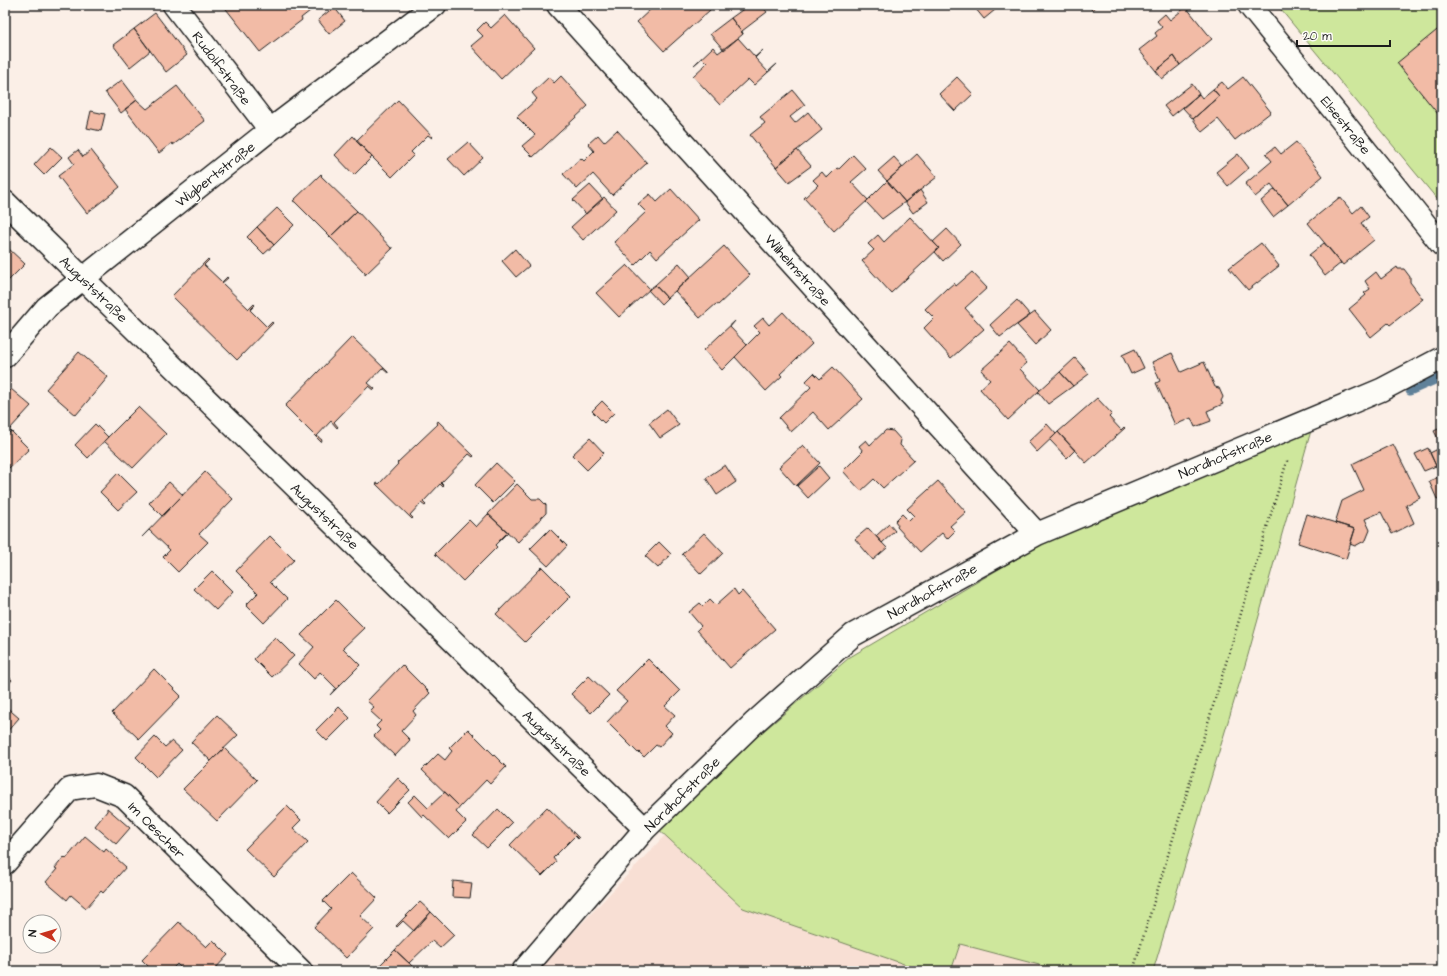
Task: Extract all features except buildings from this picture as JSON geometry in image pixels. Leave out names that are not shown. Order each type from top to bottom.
[{"type":"street","name":"Rudolfstraße","points":[[174,5],[270,130]]},
{"type":"street","name":"Wigbertstraße","points":[[5,356],[47,307],[270,130],[435,5]]},
{"type":"street","name":"Wilhelmstraße","points":[[558,5],[1037,534]]},
{"type":"street","name":"Elsestraße","points":[[1249,5],[1442,245]]},
{"type":"street","name":"Auguststraße","points":[[5,202],[645,830]]},
{"type":"street","name":"Nordhofstraße","points":[[523,971],[645,830],[755,722],[853,635],[1037,534],[1382,390],[1442,358]]},
{"type":"street","name":"Im Oescher","points":[[5,863],[70,789],[96,785],[124,796],[299,970]]},
{"type":"path","points":[[1133,971],[1287,461],[1285,430]]},
{"type":"shaded area","points":[[665,835],[743,908],[924,971],[537,971]]},
{"type":"shaded area","points":[[960,944],[1062,971],[951,971]]},
{"type":"green space","points":[[1277,5],[1442,5],[1442,205]]},
{"type":"green space","points":[[1312,427],[1248,655],[1153,971],[1062,971],[960,944],[951,971],[924,971],[743,908],[654,825],[850,657],[1048,540]]},
{"type":"waterway","points":[[1410,391],[1442,377]]}]
